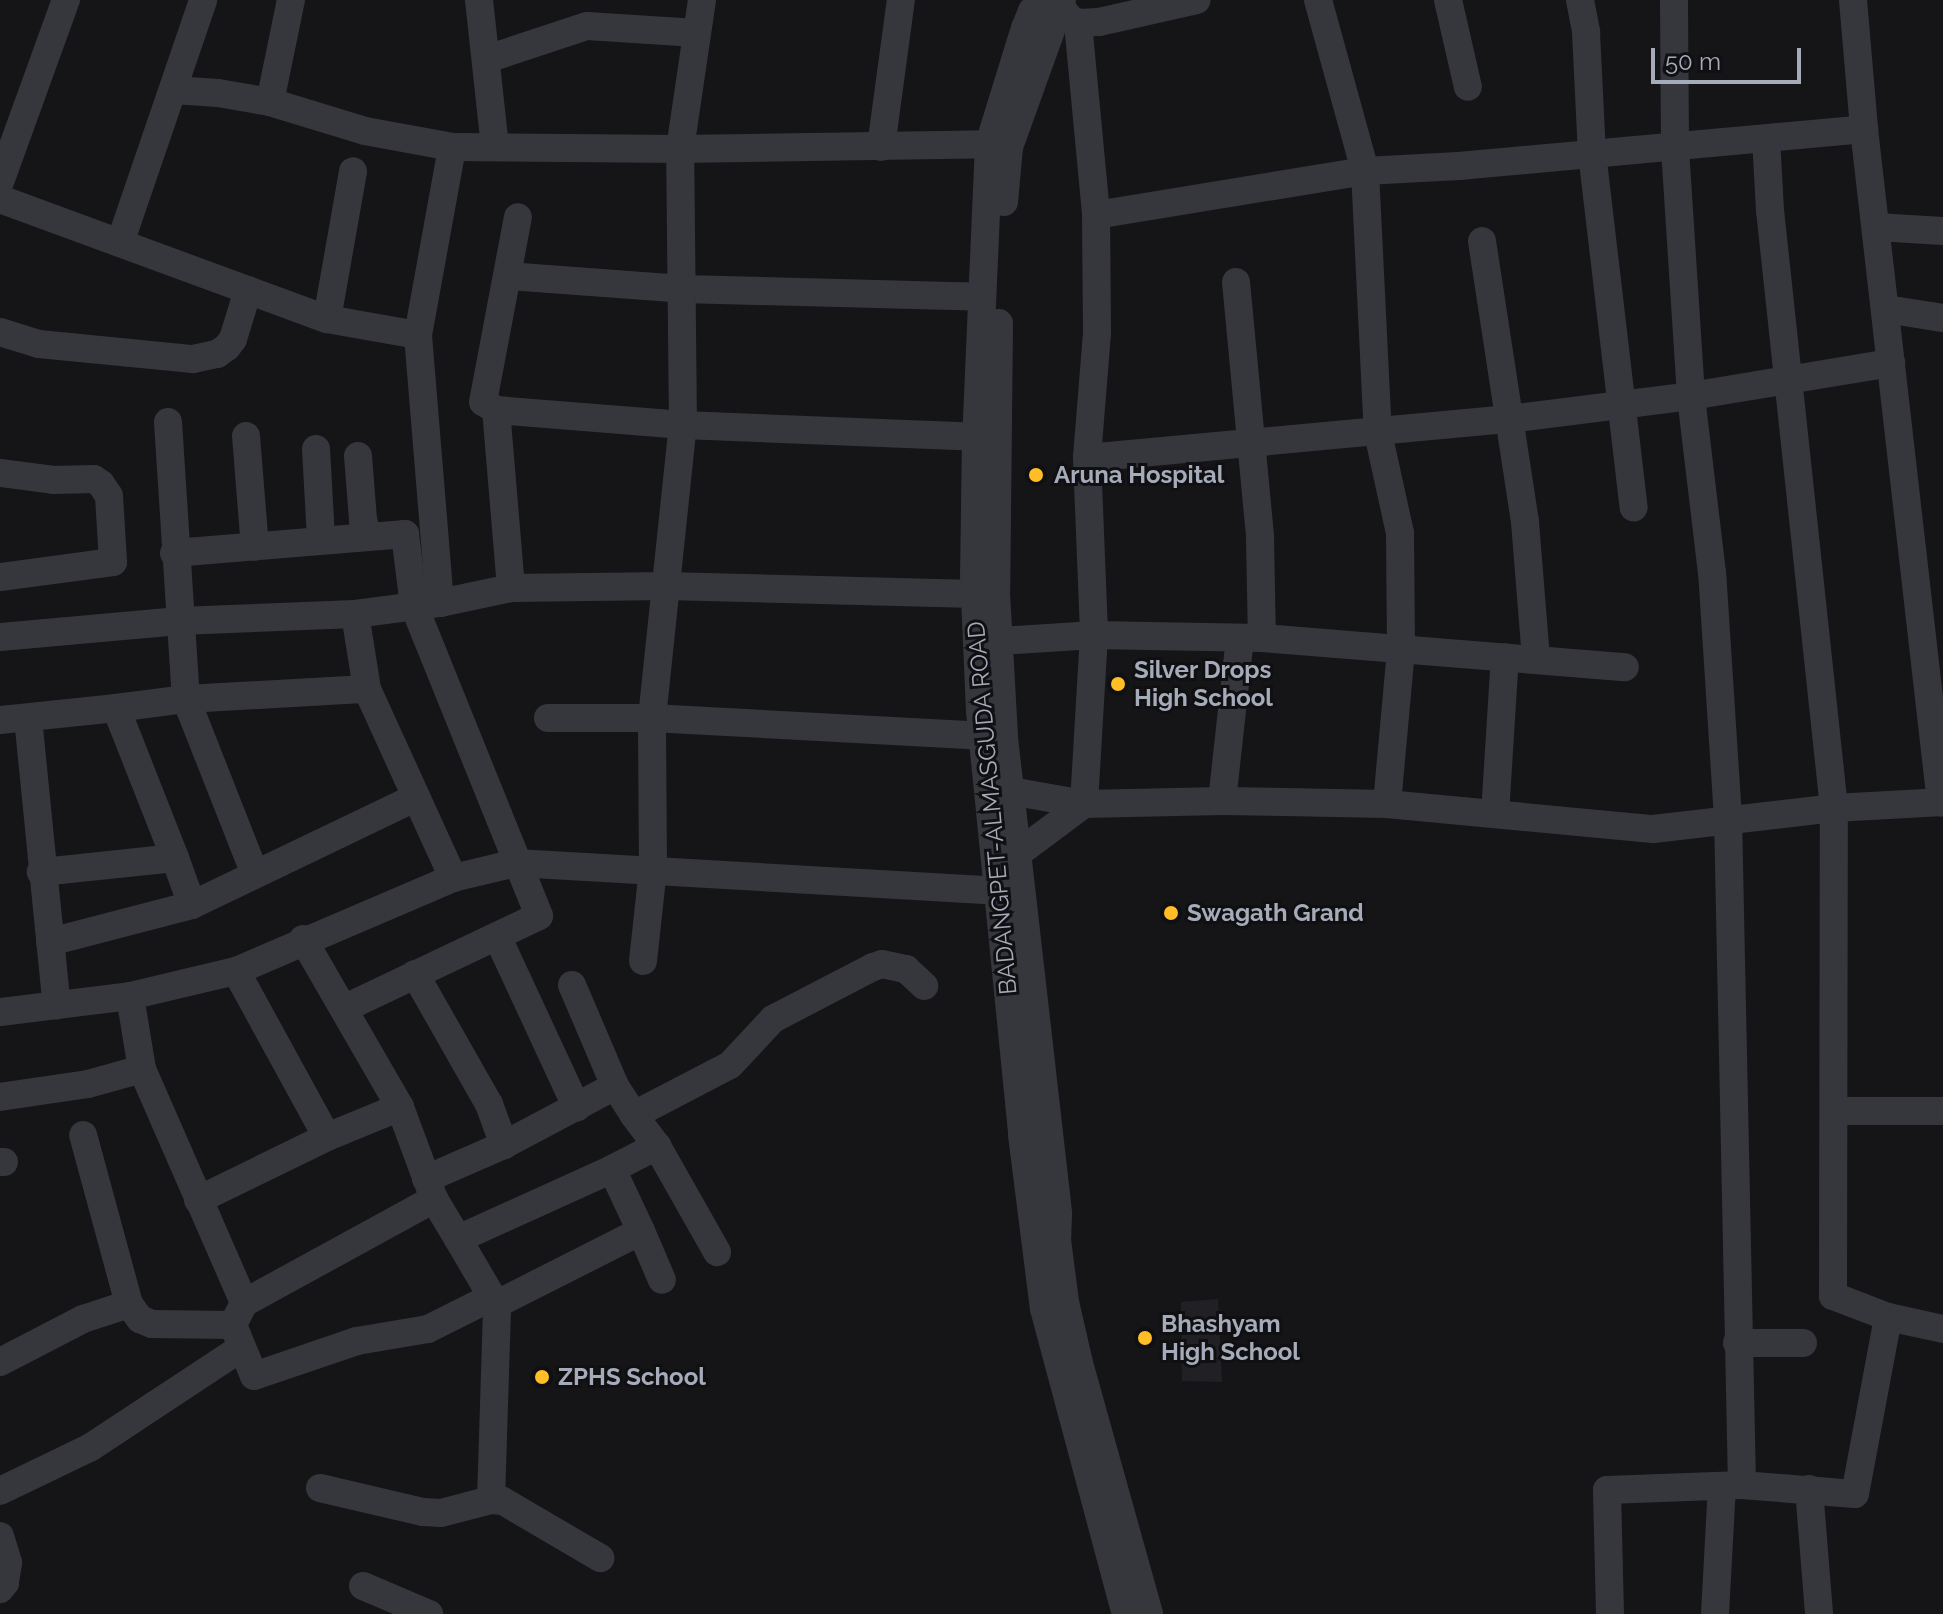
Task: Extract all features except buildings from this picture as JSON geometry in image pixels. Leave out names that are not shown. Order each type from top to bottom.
[{"type":"street","points":[[0,182],[66,0]]},
{"type":"street","points":[[120,243],[203,0]]},
{"type":"street","points":[[270,102],[291,0]]},
{"type":"street","points":[[479,0],[495,147]]},
{"type":"street","points":[[643,961],[653,869],[652,718],[683,425],[680,149],[702,0]]},
{"type":"street","points":[[881,147],[901,0]]},
{"type":"street","points":[[1060,5],[1099,22],[1197,0]]},
{"type":"street","points":[[1318,0],[1365,171],[1378,433],[1400,533],[1401,650],[1387,804]]},
{"type":"street","points":[[1448,0],[1468,87]]},
{"type":"street","points":[[1580,0],[1586,32],[1592,153],[1634,508]]},
{"type":"street","points":[[1674,0],[1675,146],[1691,396],[1712,573],[1728,818],[1737,1343],[1732,1486],[1715,1614]]},
{"type":"street","points":[[998,792],[1084,804],[1222,801],[1387,804],[1653,829],[1834,808],[1942,803],[1864,129],[1853,0]]},
{"type":"street","points":[[1060,5],[1096,215],[1097,333],[1087,458],[1094,635],[1084,804]]},
{"type":"street","name":"BADANGPET-ALMASGUDA ROAD","points":[[998,792],[982,736],[975,594],[976,437],[989,144],[1032,11],[1060,5]]},
{"type":"street","name":"BADANGPET-ALMASGUDA ROAD","points":[[1060,5],[1009,147],[1001,224],[996,593],[999,641],[998,792],[1065,1302],[1149,1614]]},
{"type":"street","points":[[487,59],[586,13],[697,33]]},
{"type":"street","points":[[173,90],[218,93],[270,102],[365,131],[452,147],[680,149],[989,144]]},
{"type":"street","points":[[1096,215],[1365,171],[1459,166],[1864,129]]},
{"type":"street","points":[[1766,139],[1770,210],[1791,380],[1834,808],[1836,1111],[1833,1296],[1888,1317],[1943,1329]]},
{"type":"street","points":[[427,604],[426,466],[418,335],[452,147]]},
{"type":"street","points":[[327,319],[353,171]]},
{"type":"street","points":[[0,199],[327,319],[418,335]]},
{"type":"street","points":[[518,217],[483,402],[496,410],[683,425],[976,437]]},
{"type":"street","points":[[1877,227],[1943,231]]},
{"type":"street","points":[[1482,241],[1525,522],[1536,658]]},
{"type":"street","points":[[507,276],[683,289],[981,297]]},
{"type":"street","points":[[1222,801],[1251,638],[1252,441],[1236,282]]},
{"type":"street","points":[[0,332],[39,344],[193,359],[217,354],[227,347],[233,339],[248,290]]},
{"type":"street","points":[[1886,309],[1943,318]]},
{"type":"street","points":[[1087,458],[1509,419],[1691,396],[1891,363]]},
{"type":"street","points":[[496,410],[511,588]]},
{"type":"street","points":[[168,422],[174,553],[186,699],[255,874]]},
{"type":"street","points":[[246,436],[255,547]]},
{"type":"street","points":[[316,449],[321,539]]},
{"type":"street","points":[[358,456],[368,536]]},
{"type":"street","points":[[0,473],[54,480],[94,479],[101,484],[109,496],[113,562],[0,578]]},
{"type":"street","points":[[174,553],[405,534],[516,863],[539,916],[345,1008]]},
{"type":"street","points":[[0,637],[179,621],[355,614],[511,588],[668,586],[975,594]]},
{"type":"street","points":[[355,614],[367,689],[453,878]]},
{"type":"street","points":[[999,641],[1094,635],[1251,638],[1625,667]]},
{"type":"street","points":[[1495,814],[1505,657]]},
{"type":"street","points":[[57,1006],[41,872],[14,719],[186,699],[367,689]]},
{"type":"street","points":[[116,708],[192,905]]},
{"type":"street","points":[[548,718],[652,718],[982,736]]},
{"type":"street","points":[[50,942],[192,905],[416,797]]},
{"type":"street","points":[[1005,855],[1084,804]]},
{"type":"street","name":"BADANGPET-ALMASGUDA ROAD","points":[[1005,855],[997,891],[1044,1309],[1126,1614]]},
{"type":"street","points":[[41,872],[175,858]]},
{"type":"street","points":[[0,1012],[130,996],[236,971],[303,939],[453,878],[516,863],[997,891]]},
{"type":"street","points":[[498,938],[577,1108]]},
{"type":"street","points":[[303,939],[400,1107],[430,1189],[494,1300],[491,1500]]},
{"type":"street","points":[[634,1115],[730,1065],[773,1019],[873,967],[882,964],[906,969],[924,986]]},
{"type":"street","points":[[236,971],[327,1137]]},
{"type":"street","points":[[415,974],[489,1104],[504,1145]]},
{"type":"street","points":[[572,985],[615,1086],[657,1146],[717,1252]]},
{"type":"street","points":[[130,996],[142,1069],[198,1200],[254,1376],[357,1341],[428,1329],[641,1231]]},
{"type":"street","points":[[0,1097],[88,1084],[142,1069]]},
{"type":"street","points":[[0,1491],[91,1447],[240,1325],[430,1189],[504,1145],[615,1086]]},
{"type":"street","points":[[198,1200],[327,1137],[400,1107]]},
{"type":"street","points":[[1836,1111],[1943,1111]]},
{"type":"street","points":[[83,1135],[129,1304],[140,1319],[152,1324],[240,1325]]},
{"type":"street","points":[[458,1239],[657,1146]]},
{"type":"street","points":[[612,1169],[662,1280]]},
{"type":"street","points":[[0,1362],[83,1319],[129,1304]]},
{"type":"street","points":[[1610,1614],[1607,1490],[1732,1486],[1855,1494],[1888,1317]]},
{"type":"street","points":[[1737,1343],[1803,1343]]},
{"type":"street","points":[[320,1488],[423,1512],[461,1510],[491,1500],[512,1505],[600,1558]]},
{"type":"street","points":[[1809,1489],[1819,1614]]},
{"type":"street","points":[[0,1536],[8,1563],[5,1583],[0,1589]]},
{"type":"street","points":[[363,1586],[429,1614]]},
{"type":"shaded area","points":[[1218,1299],[1222,1382],[1182,1381],[1181,1302]]},
{"type":"place","name":"Aruna Hospital","points":[[1036,475]]},
{"type":"place","name":"Silver Drops High School","points":[[1118,684]]},
{"type":"place","name":"Swagath Grand","points":[[1171,913]]},
{"type":"place","name":"Bhashyam High School","points":[[1145,1338]]},
{"type":"place","name":"ZPHS School","points":[[542,1377]]}]
